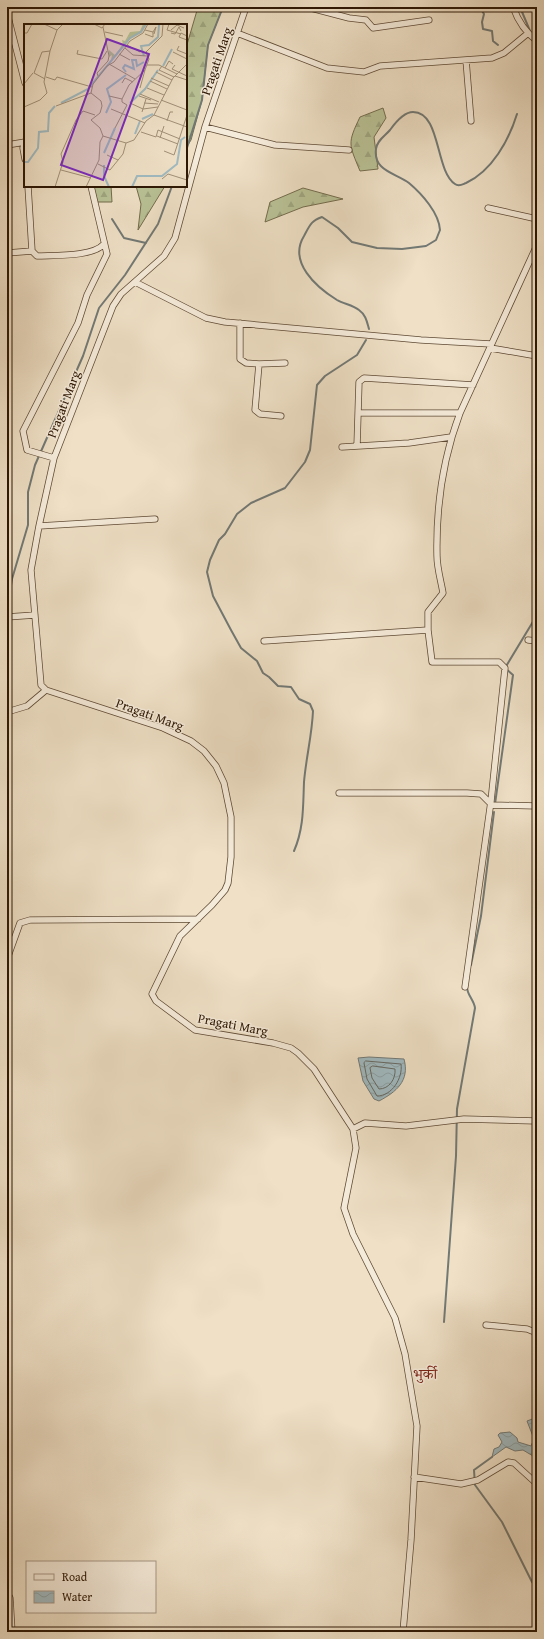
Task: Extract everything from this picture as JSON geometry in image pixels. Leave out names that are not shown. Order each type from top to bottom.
[{"type":"street","name":"Pragati Marg","points":[[246,7],[204,127],[175,238],[164,256],[122,294],[112,306],[54,458],[32,570],[41,685],[46,690],[163,728],[191,741],[204,752],[216,766],[228,795],[231,817],[231,857],[228,883],[225,890],[180,936],[152,994],[156,1001],[195,1030],[273,1043],[290,1048],[298,1053],[314,1069],[353,1129],[356,1148],[344,1208],[353,1234],[395,1318],[405,1354],[417,1426],[412,1540],[403,1632]]},
{"type":"street","points":[[307,7],[350,18],[366,20],[373,28],[429,20]]},
{"type":"street","points":[[512,7],[516,18],[527,34],[537,41]]},
{"type":"street","points":[[7,13],[24,77]]},
{"type":"street","points":[[237,33],[327,68],[364,72],[380,66],[466,60],[498,56],[527,34]]},
{"type":"street","points":[[466,60],[471,121]]},
{"type":"street","points":[[204,127],[275,145],[349,150]]},
{"type":"street","points":[[7,145],[24,142]]},
{"type":"street","points":[[28,187],[32,250],[37,256],[89,252],[101,247],[104,244]]},
{"type":"street","points":[[54,458],[27,450],[22,431],[78,323],[87,296],[107,254],[91,187]]},
{"type":"street","points":[[488,208],[537,219]]},
{"type":"street","points":[[465,987],[491,801],[505,668],[499,662],[432,662],[428,630],[429,609],[439,601],[443,593],[437,558],[441,492],[451,437],[460,413],[537,245]]},
{"type":"street","points":[[7,253],[32,250]]},
{"type":"street","points":[[135,282],[206,318],[240,323],[491,346],[537,356]]},
{"type":"street","points":[[240,323],[240,359],[246,363],[285,363]]},
{"type":"street","points":[[258,364],[256,410],[260,414],[281,416]]},
{"type":"street","points":[[357,446],[359,382],[364,378],[473,385]]},
{"type":"street","points":[[358,413],[460,413]]},
{"type":"street","points":[[342,447],[409,443],[451,437]]},
{"type":"street","points":[[40,526],[156,519]]},
{"type":"street","points":[[7,617],[35,615]]},
{"type":"street","points":[[264,641],[428,630]]},
{"type":"street","points":[[528,640],[537,641]]},
{"type":"street","points":[[7,712],[27,706],[46,690]]},
{"type":"street","points":[[339,793],[467,793],[482,794],[491,801],[492,805],[537,806]]},
{"type":"street","points":[[7,960],[20,923],[30,920],[198,919]]},
{"type":"street","points":[[353,1129],[365,1123],[406,1126],[464,1118],[537,1121]]},
{"type":"street","points":[[486,1325],[526,1329],[537,1333]]},
{"type":"street","points":[[414,1477],[461,1484],[478,1480],[508,1462],[514,1462],[537,1484]]},
{"type":"street","points":[[7,1592],[10,1598],[12,1632]]},
{"type":"green space","points":[[198,7],[223,7],[208,45],[202,100],[191,140],[187,146],[187,45]]},
{"type":"green space","points":[[383,108],[386,118],[374,137],[378,169],[360,171],[351,144],[353,133],[360,117]]},
{"type":"green space","points":[[91,187],[111,187],[112,202],[95,202]]},
{"type":"green space","points":[[136,187],[164,187],[138,230],[141,204]]},
{"type":"green space","points":[[303,188],[343,199],[303,207],[265,222],[270,202]]},
{"type":"water","points":[[369,1057],[404,1059],[405,1074],[403,1080],[396,1090],[379,1101],[374,1099],[363,1081],[358,1058]]},
{"type":"water","points":[[537,1418],[537,1455],[533,1456],[523,1450],[515,1451],[506,1447],[492,1457],[494,1449],[499,1447],[502,1442],[498,1435],[500,1433],[510,1432],[517,1438],[518,1442],[531,1446],[534,1439],[527,1421]]},
{"type":"waterway","points":[[187,148],[202,100],[208,45],[223,7]]},
{"type":"waterway","points":[[473,7],[481,9],[484,14],[482,22],[483,29],[492,31],[493,41],[498,45]]},
{"type":"waterway","points":[[520,7],[530,31]]},
{"type":"waterway","points":[[369,329],[366,319],[357,308],[329,295],[313,281],[307,273],[299,255],[300,246],[309,226],[315,220],[322,217],[338,228],[352,242],[377,248],[402,249],[426,246],[436,240],[440,230],[437,217],[429,204],[414,187],[386,170],[378,162],[376,149],[380,141],[397,121],[406,114],[413,112],[422,115],[429,121],[444,167],[449,177],[455,184],[461,185],[475,178],[491,163],[504,144],[514,124],[517,114]]},
{"type":"waterway","points":[[7,609],[12,579],[28,525],[28,492],[35,465],[83,356],[99,308],[125,275],[158,224],[172,187]]},
{"type":"waterway","points":[[112,219],[124,238],[146,243]]},
{"type":"waterway","points":[[294,851],[300,834],[304,782],[313,711],[310,704],[299,699],[291,687],[278,686],[263,673],[257,661],[241,648],[213,596],[207,572],[210,560],[219,540],[225,534],[237,514],[251,503],[285,488],[305,462],[310,450],[317,385],[325,376],[357,355],[366,340]]},
{"type":"waterway","points":[[495,804],[513,675],[505,668],[537,615]]},
{"type":"waterway","points":[[471,965],[481,916],[494,812]]},
{"type":"waterway","points":[[444,1322],[456,1156],[457,1109],[475,1008],[468,993],[467,987]]},
{"type":"waterway","points":[[492,1457],[474,1470],[475,1485],[502,1522],[532,1582],[537,1587]]},
{"type":"district","name":"भुर्की","points":[[425,1374]]}]
